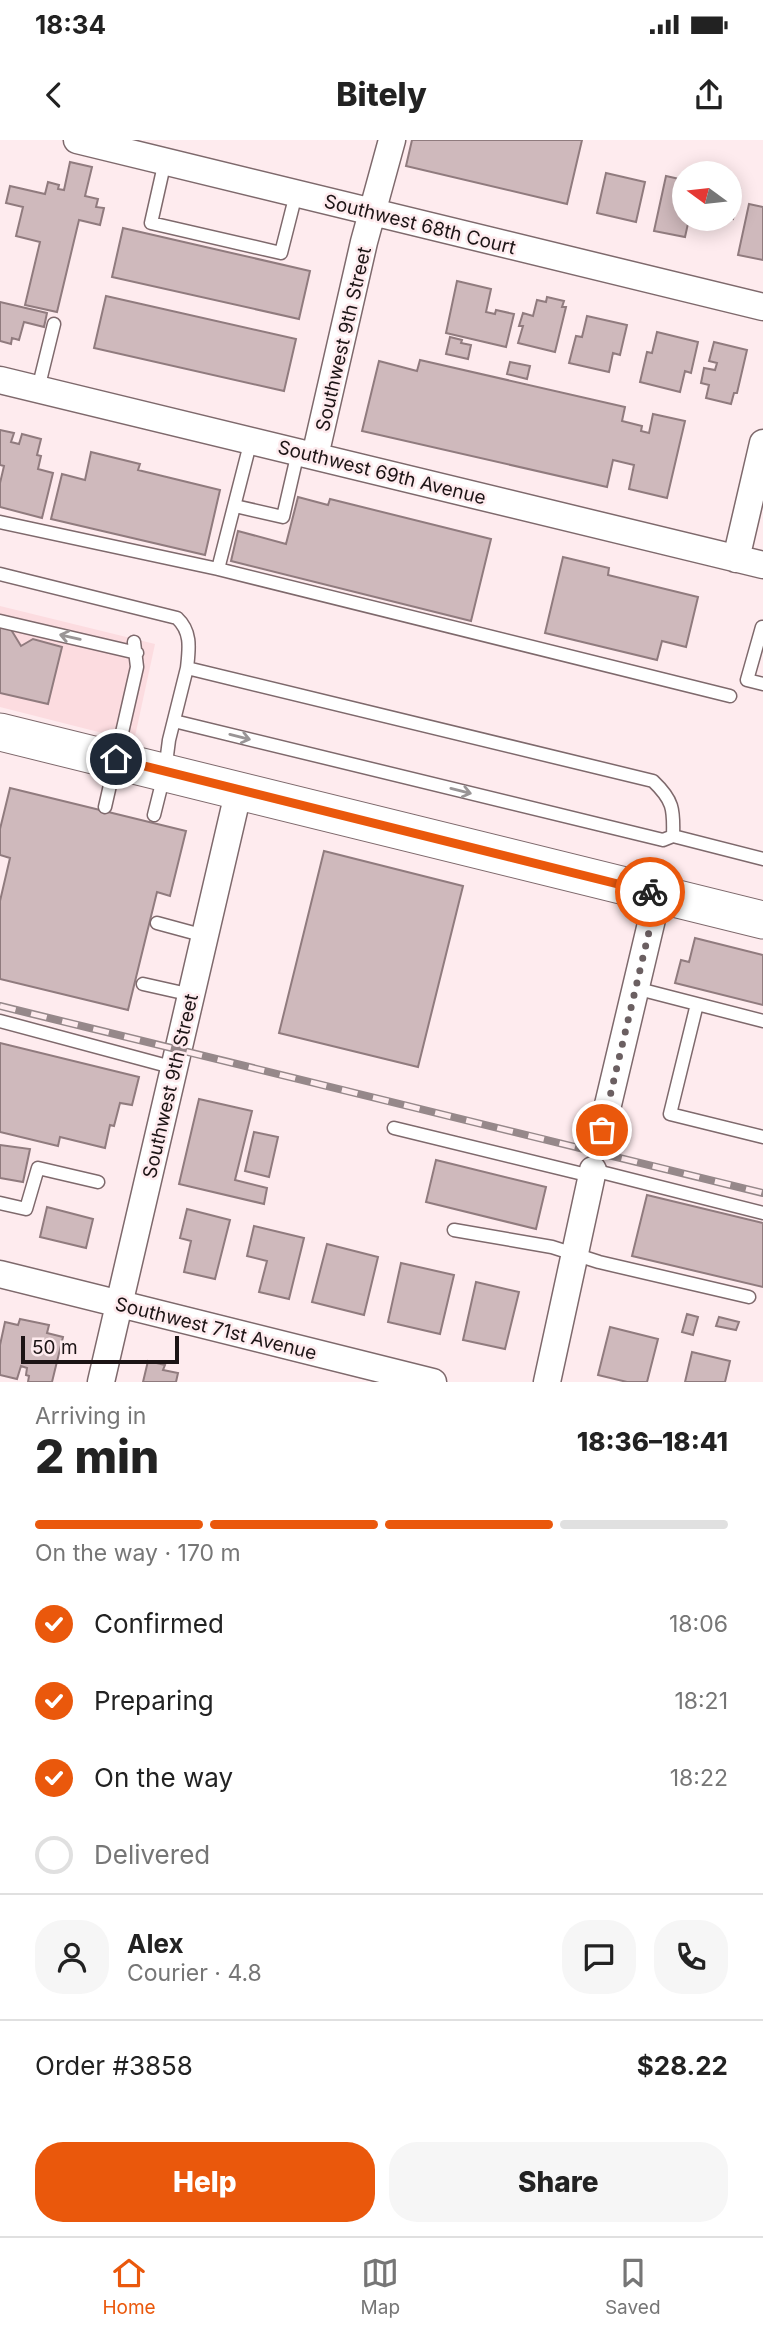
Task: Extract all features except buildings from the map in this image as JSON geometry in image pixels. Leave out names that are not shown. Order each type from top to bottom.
[{"type":"street","name":"Southwest 68th Court","points":[[77,140],[116,145],[165,161],[296,194],[763,307]]},
{"type":"street","name":"Southwest 9th Street","points":[[307,454],[392,140]]},
{"type":"street","name":"Southwest 69th Avenue","points":[[0,380],[763,565]]},
{"type":"street","points":[[736,559],[763,443]]},
{"type":"street","points":[[0,732],[763,920]]},
{"type":"street","name":"Southwest 9th Street","points":[[101,1382],[239,789]]},
{"type":"street","points":[[602,1130],[658,894]]},
{"type":"street","points":[[547,1382],[592,1173]]},
{"type":"street","name":"Southwest 71st Avenue","points":[[0,1274],[433,1382]]},
{"type":"lane","points":[[165,161],[152,223],[281,253],[296,194]]},
{"type":"lane","points":[[37,389],[54,324]]},
{"type":"lane","points":[[218,569],[251,440]]},
{"type":"lane","points":[[235,506],[283,517],[307,454]]},
{"type":"lane","points":[[0,522],[218,569],[730,696]]},
{"type":"lane","points":[[0,574],[177,618],[185,626],[190,646],[187,668],[154,815]]},
{"type":"lane","points":[[0,621],[135,647],[137,667],[105,807]]},
{"type":"lane","points":[[763,626],[747,680],[763,684]]},
{"type":"lane","points":[[187,668],[653,780],[668,794],[674,816],[673,836]]},
{"type":"lane","points":[[174,721],[663,840],[673,836],[763,859]]},
{"type":"lane","points":[[156,923],[206,936]]},
{"type":"lane","points":[[143,984],[192,995]]},
{"type":"lane","points":[[635,988],[763,1020]]},
{"type":"lane","points":[[697,1003],[670,1114],[763,1137]]},
{"type":"lane","points":[[0,1021],[175,1068]]},
{"type":"lane","points":[[394,1128],[763,1213]]},
{"type":"lane","points":[[0,1203],[26,1209],[38,1168],[98,1182]]},
{"type":"lane","points":[[454,1230],[552,1247],[573,1255],[749,1297]]},
{"type":"shaded area","points":[[0,606],[155,644],[134,741],[0,707]]},
{"type":"railway","points":[[0,1006],[763,1193]]},
{"type":"way so far","points":[[602,1130],[658,894],[650,892]]},
{"type":"route","points":[[116,759],[650,892]]}]
